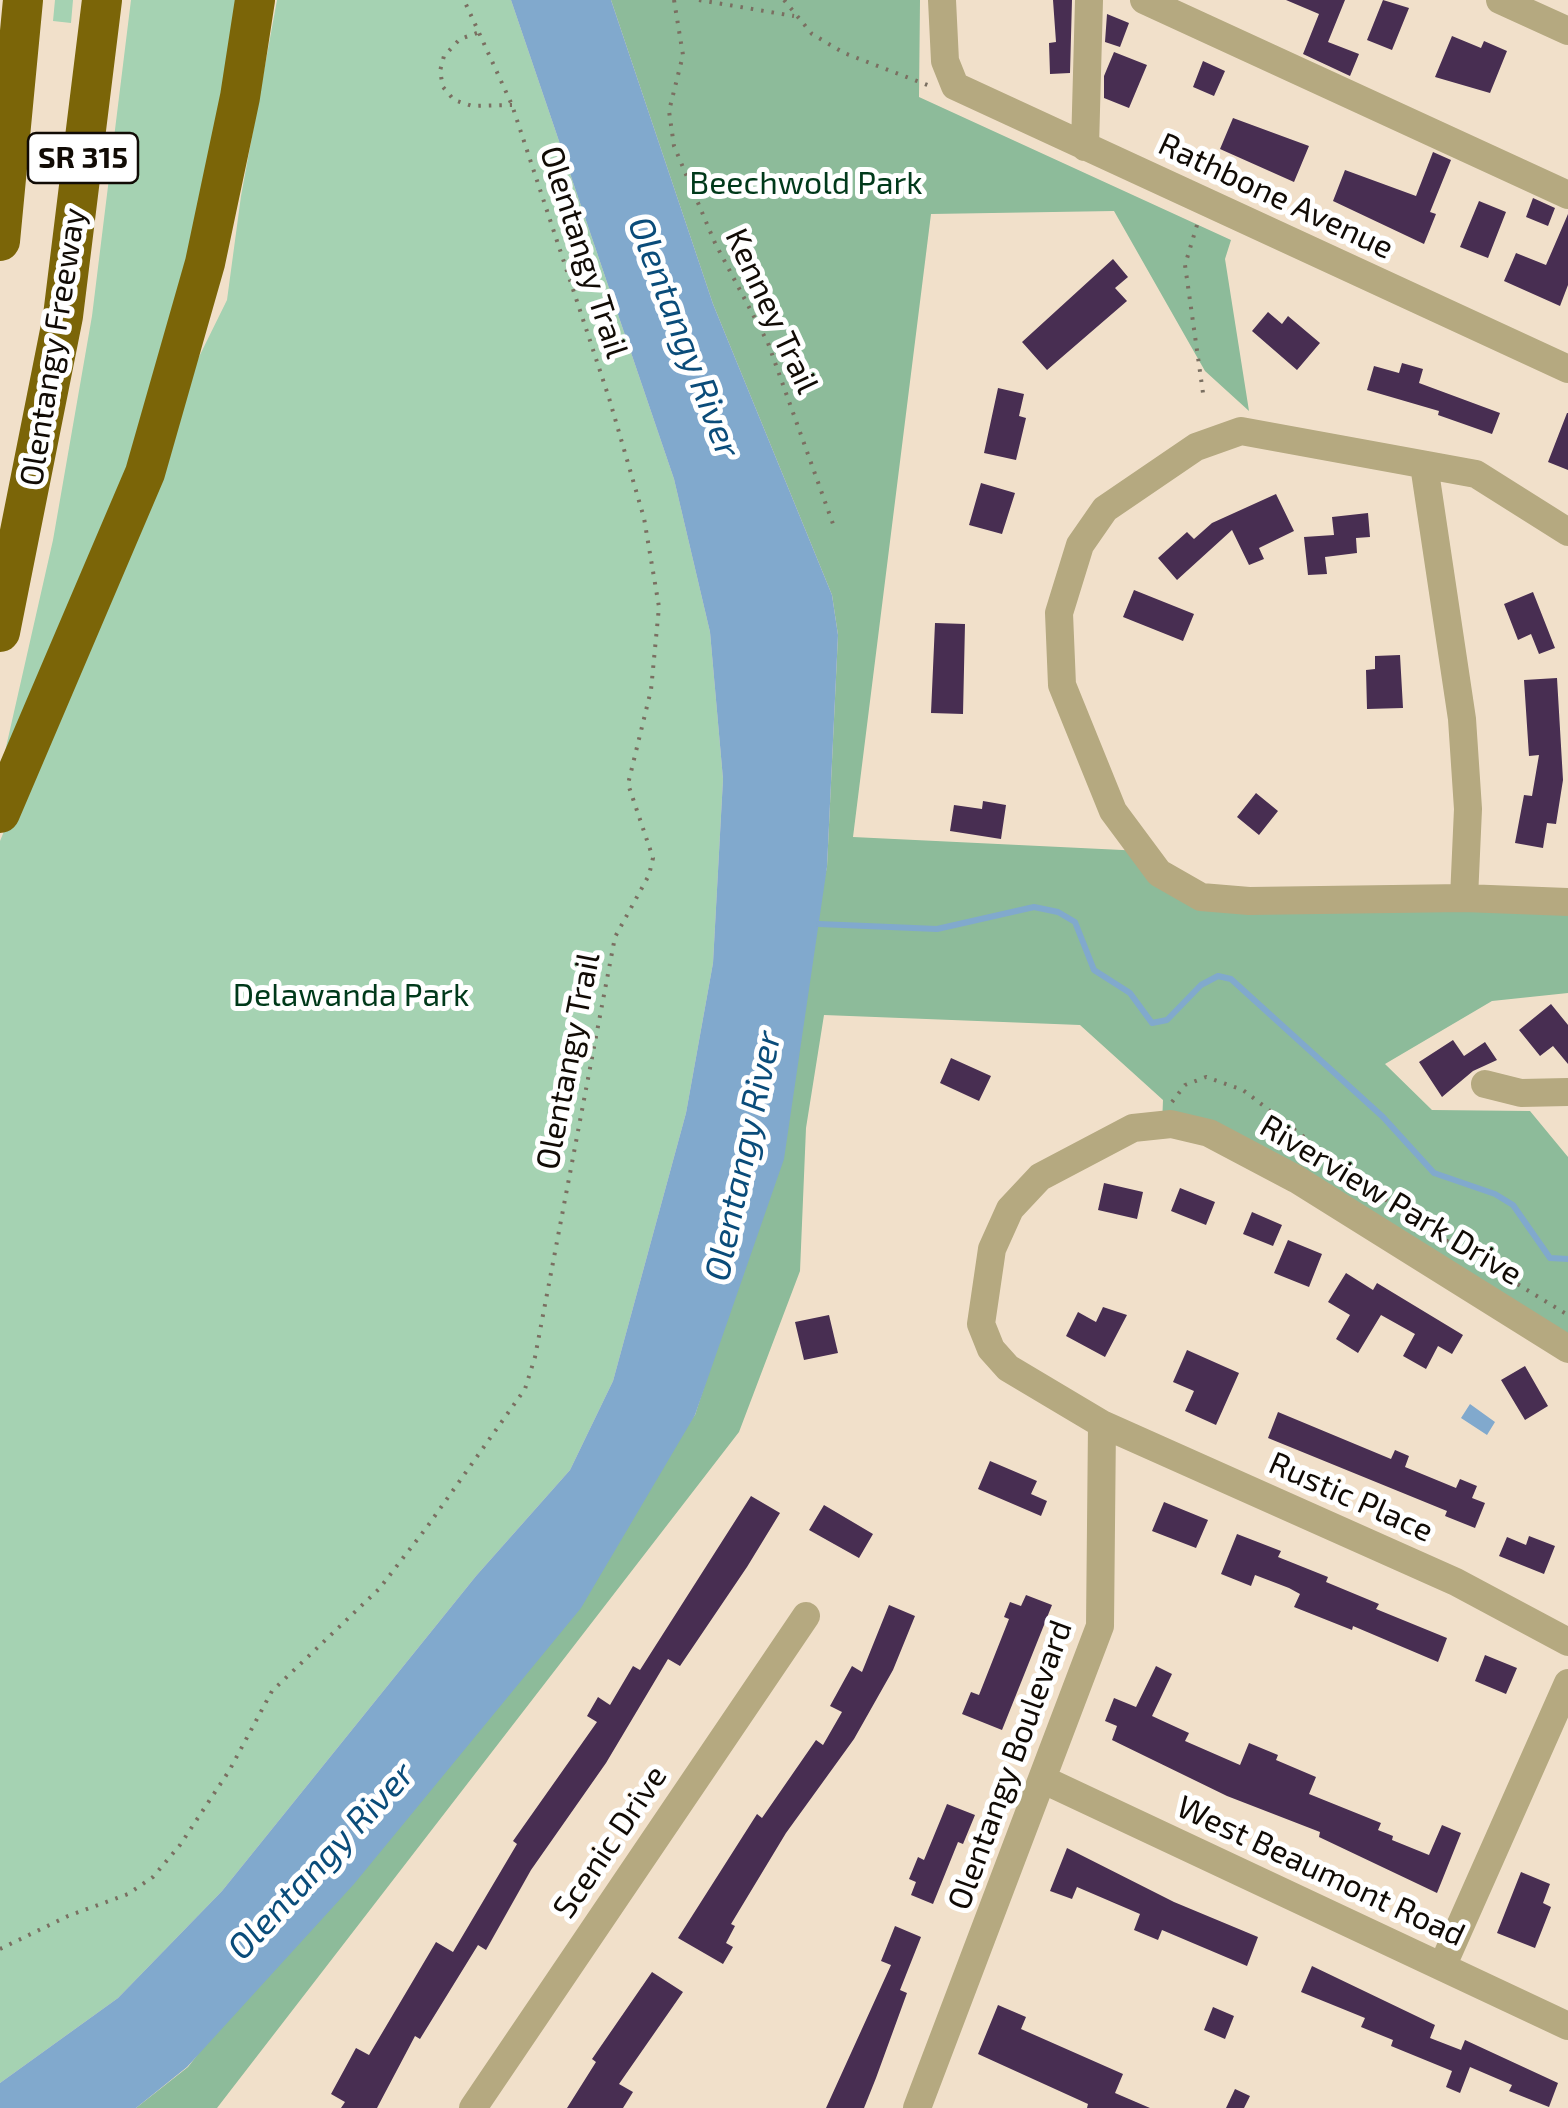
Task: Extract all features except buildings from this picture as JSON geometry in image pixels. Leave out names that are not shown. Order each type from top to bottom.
[{"type":"highway","name":"SR 315","points":[[0,241],[23,0]]},
{"type":"highway","name":"Olentangy Freeway","points":[[0,632],[63,316],[102,0]]},
{"type":"highway","points":[[0,813],[146,473],[205,263],[240,97],[255,0]]},
{"type":"street","points":[[942,0],[945,62],[955,86]]},
{"type":"street","points":[[1086,147],[1089,0]]},
{"type":"street","points":[[1144,0],[1568,196]]},
{"type":"street","points":[[1500,0],[1568,31]]},
{"type":"street","name":"Rathbone Avenue","points":[[955,86],[1568,370]]},
{"type":"street","points":[[1568,532],[1476,474],[1289,437],[1242,432],[1196,447],[1105,510],[1080,545],[1060,614],[1062,685],[1113,811],[1159,873],[1202,897],[1228,900],[1464,898],[1568,902]]},
{"type":"street","points":[[1424,465],[1462,718],[1468,809],[1464,898]]},
{"type":"street","points":[[1485,1084],[1521,1094],[1568,1092]]},
{"type":"street","points":[[1102,1424],[1032,1384],[991,1349],[981,1324],[992,1248],[1010,1209],[1040,1177],[1133,1128],[1167,1125]]},
{"type":"street","name":"Riverview Park Drive","points":[[1167,1125],[1209,1133],[1296,1179],[1568,1348]]},
{"type":"street","name":"Rustic Place","points":[[1102,1424],[1456,1582],[1568,1642]]},
{"type":"street","name":"Olentangy Boulevard","points":[[927,2105],[1100,1626],[1102,1424]]},
{"type":"street","name":"Scenic Drive","points":[[473,2108],[806,1616]]},
{"type":"street","points":[[1442,1967],[1568,1682]]},
{"type":"street","name":"West Beaumont Road","points":[[1044,1780],[1568,2026]]},
{"type":"path","name":"Olentangy Trail","points":[[0,1950],[68,1916],[128,1894],[153,1877],[180,1845],[230,1771],[272,1691],[380,1589],[525,1390],[535,1357],[615,937],[649,875],[653,858],[628,784],[651,690],[659,607],[640,501],[512,105],[464,0]]},
{"type":"path","name":"Kenney Trail","points":[[674,0],[683,55],[669,111],[674,146],[715,243],[768,343],[833,524]]},
{"type":"path","points":[[698,0],[794,16]]},
{"type":"path","points":[[784,0],[812,34],[844,53],[915,81],[955,86]]},
{"type":"path","points":[[478,32],[460,39],[444,56],[440,71],[443,88],[454,100],[472,106],[512,105]]},
{"type":"path","points":[[1202,394],[1185,265],[1186,250],[1209,204]]},
{"type":"path","points":[[1167,1125],[1178,1092],[1193,1080],[1206,1078],[1233,1085],[1282,1115],[1360,1183],[1408,1217],[1568,1315]]},
{"type":"green space","points":[[55,0],[73,0],[71,23],[53,21]]},
{"type":"green space","points":[[131,0],[238,0],[216,160],[147,429],[4,756],[53,540],[92,316]]},
{"type":"green space","name":"Delawanda Park","points":[[277,0],[511,0],[674,479],[710,632],[723,779],[713,963],[686,1113],[613,1381],[570,1470],[476,1576],[222,1891],[118,1998],[0,2083],[0,841],[192,371],[227,300],[241,196]]},
{"type":"green space","name":"Beechwold Park","points":[[611,0],[920,0],[919,97],[1231,240],[1225,259],[1249,411],[1205,371],[1114,211],[931,214],[853,837],[1143,851],[1201,897],[1568,902],[1568,993],[1492,1001],[1385,1064],[1432,1110],[1530,1111],[1568,1157],[1568,1348],[1355,1217],[1162,1125],[1163,1100],[1080,1025],[824,1015],[806,1128],[800,1271],[739,1432],[217,2108],[136,2108],[188,2067],[695,1415],[720,1338],[827,867],[838,635],[832,595],[713,304]]},
{"type":"water","name":"Olentangy River","points":[[511,0],[611,0],[713,304],[832,595],[838,635],[827,867],[784,1159],[695,1415],[581,1608],[354,1884],[187,2067],[136,2108],[0,2108],[0,2083],[118,1998],[222,1891],[476,1576],[570,1470],[613,1381],[686,1113],[713,963],[723,779],[710,632],[674,479]]},
{"type":"water","points":[[1470,1404],[1495,1422],[1487,1435],[1461,1418]]},
{"type":"waterway","points":[[819,924],[937,929],[1034,907],[1058,912],[1075,922],[1094,970],[1130,993],[1152,1023],[1167,1020],[1201,985],[1218,976],[1231,979],[1383,1117],[1434,1173],[1495,1194],[1513,1205],[1550,1258],[1568,1259]]}]
